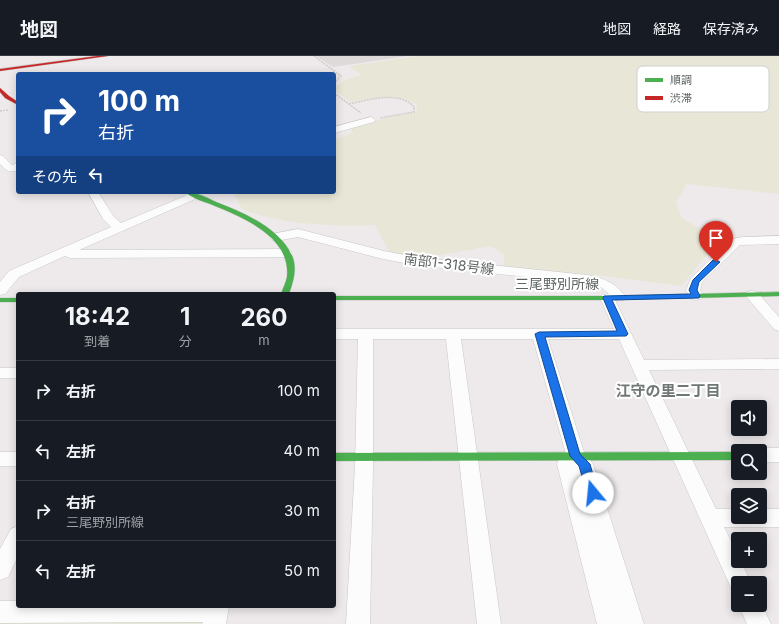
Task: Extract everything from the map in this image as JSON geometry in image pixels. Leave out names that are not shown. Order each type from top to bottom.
[{"type":"main road","points":[[0,70],[106,56]]},
{"type":"main road","points":[[0,89],[7,97],[16,103]]},
{"type":"main road","points":[[194,194],[250,221],[276,237],[286,253],[290,263],[291,277],[286,292]]},
{"type":"main road","name":"三尾野別所線","points":[[336,298],[613,298],[779,294]]},
{"type":"main road","points":[[0,300],[16,300]]},
{"type":"main road","points":[[336,457],[731,456]]},
{"type":"street","points":[[336,129],[371,120]]},
{"type":"street","points":[[0,158],[10,169],[16,167]]},
{"type":"street","points":[[94,194],[110,219],[119,228]]},
{"type":"street","points":[[0,291],[14,274],[188,198],[191,194]]},
{"type":"street","name":"南部1-318号線","points":[[276,237],[298,233],[383,255],[415,261],[604,282],[610,287],[613,298]]},
{"type":"street","points":[[696,296],[693,290],[696,282],[736,242],[779,240]]},
{"type":"street","points":[[66,251],[70,254],[286,253]]},
{"type":"street","points":[[752,295],[779,326]]},
{"type":"street","points":[[613,298],[623,334],[737,576]]},
{"type":"street","points":[[336,334],[623,334]]},
{"type":"street","points":[[358,624],[364,466],[362,456],[366,334]]},
{"type":"street","points":[[453,334],[489,624]]},
{"type":"street","points":[[539,334],[576,456],[584,464],[632,624]]},
{"type":"street","points":[[637,365],[779,364]]},
{"type":"street","points":[[0,373],[16,373]]},
{"type":"street","points":[[767,456],[779,455]]},
{"type":"street","points":[[576,456],[566,464],[609,624]]},
{"type":"street","points":[[0,459],[16,459]]},
{"type":"street","points":[[710,518],[779,518]]},
{"type":"street","points":[[0,570],[16,539]]},
{"type":"street","points":[[0,612],[216,614]]},
{"type":"street","points":[[753,612],[759,624]]},
{"type":"path","points":[[314,56],[336,72]]},
{"type":"path","points":[[336,72],[341,76],[336,81]]},
{"type":"path","points":[[336,94],[349,104],[371,120],[414,112],[414,107],[410,102],[393,98],[378,98],[349,104]]},
{"type":"shaded area","points":[[316,56],[408,56],[333,67]]},
{"type":"shaded area","points":[[418,56],[779,56],[779,194],[687,184],[676,202],[682,218],[720,240],[681,286],[604,276],[504,267],[504,254],[491,246],[424,258],[389,252],[375,225],[342,226],[290,222],[273,219],[242,209],[234,194],[336,194],[336,139],[352,133],[351,126],[417,112],[416,104],[400,98],[384,97],[351,102],[336,91],[336,87],[345,80],[361,75],[349,66]]},
{"type":"shaded area","points":[[199,616],[204,624],[0,624],[0,618]]},
{"type":"traffic: fast","points":[[193,194],[254,222],[270,233],[282,245],[289,259],[291,276],[286,292]]},
{"type":"traffic: fast","points":[[336,298],[607,298],[779,294]]},
{"type":"traffic: fast","points":[[0,300],[16,300]]},
{"type":"traffic: fast","points":[[336,457],[731,456]]},
{"type":"traffic: jam","points":[[0,70],[106,56]]},
{"type":"traffic: jam","points":[[0,89],[7,97],[16,103]]},
{"type":"district","name":"江守の里二丁目","points":[[668,391]]},
{"type":"route","points":[[593,493],[584,464],[576,456],[539,334],[623,334],[607,298],[696,296],[693,290],[696,282],[716,262]]}]
